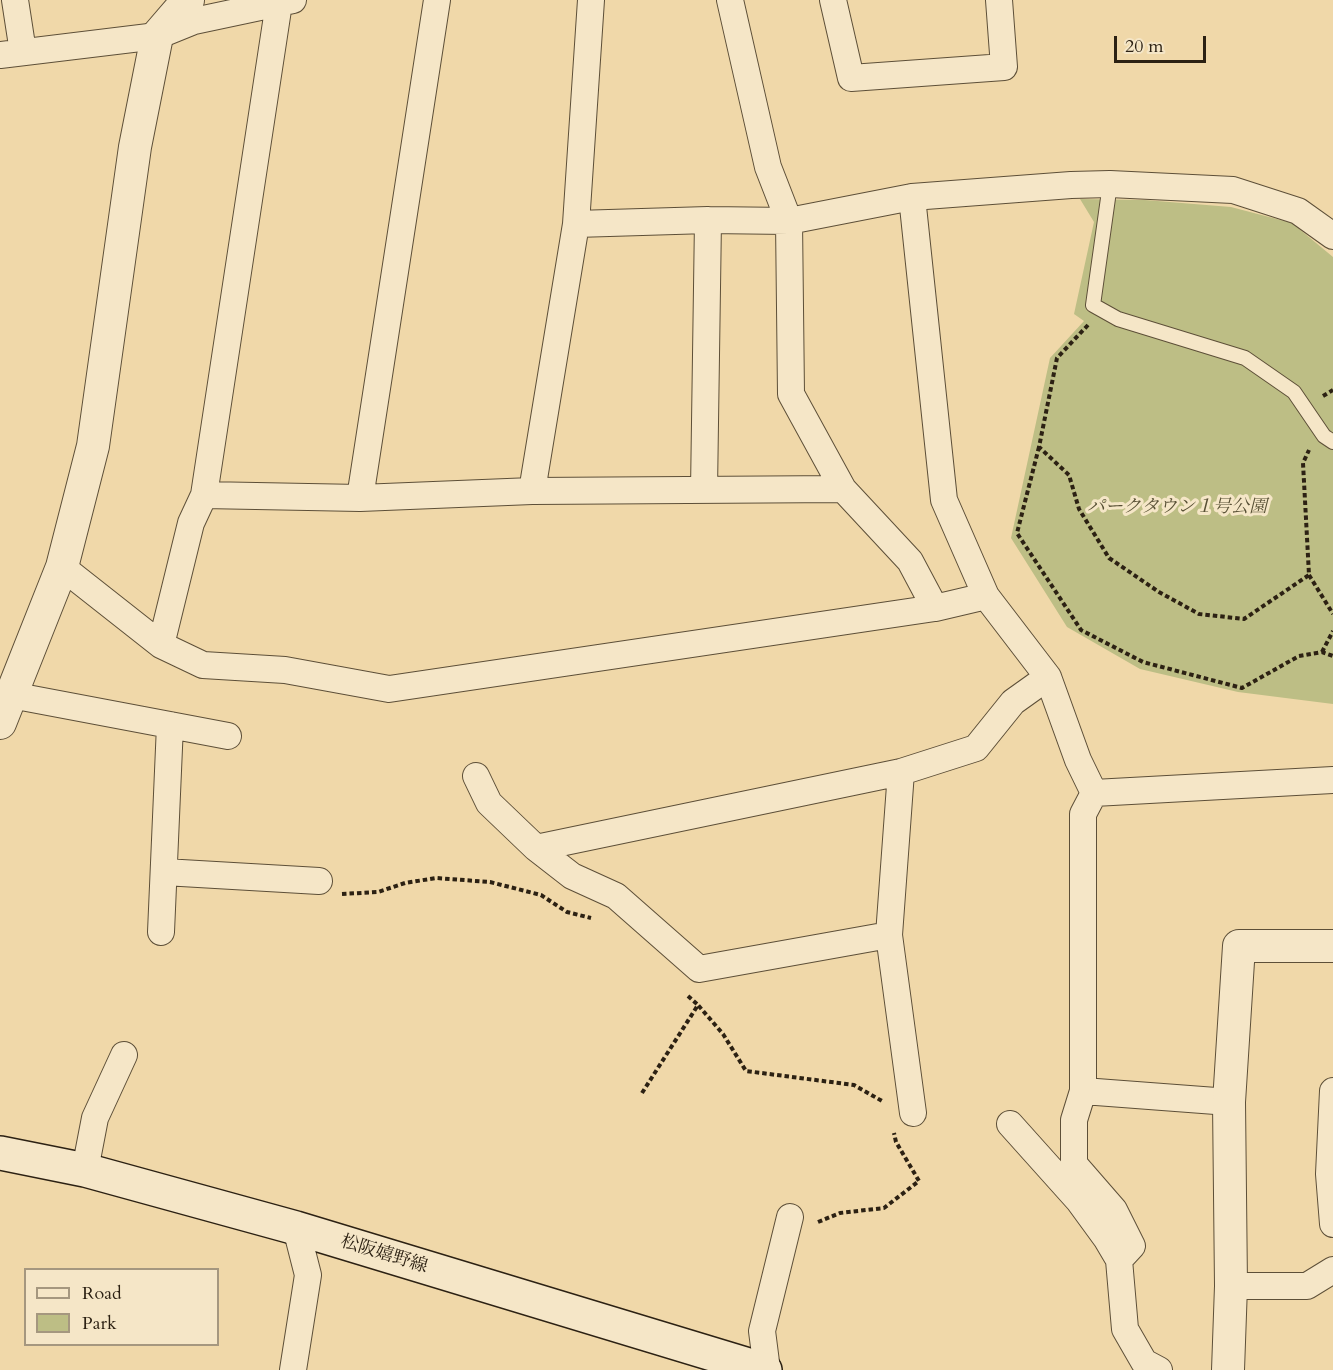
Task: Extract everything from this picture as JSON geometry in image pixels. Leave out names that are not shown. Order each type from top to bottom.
[{"type":"main road","name":"松阪嬉野線","points":[[0,1153],[86,1170],[296,1228],[766,1370]]},
{"type":"street","points":[[15,0],[12,53],[157,36],[194,21],[286,2],[204,495],[191,523],[161,645]]},
{"type":"street","points":[[188,0],[157,36],[135,147],[93,446],[62,567],[5,709],[170,725],[228,736]]},
{"type":"street","points":[[360,498],[436,0]]},
{"type":"street","points":[[532,490],[576,224],[591,0]]},
{"type":"street","points":[[730,0],[768,167],[789,221],[791,394],[843,489],[910,561],[935,608]]},
{"type":"street","points":[[833,0],[851,78],[1004,67],[999,0]]},
{"type":"street","points":[[576,224],[708,220],[789,221],[912,197],[1071,184],[1110,184],[1233,190],[1298,211],[1333,236]]},
{"type":"street","points":[[912,197],[944,500],[986,596],[1048,677],[1078,760],[1094,793]]},
{"type":"street","points":[[704,490],[708,220]]},
{"type":"street","points":[[204,495],[360,498],[532,490],[843,489]]},
{"type":"street","points":[[62,567],[161,645],[203,666],[285,670],[389,689],[935,608],[986,596]]},
{"type":"street","points":[[536,848],[901,772],[976,748],[1014,702],[1048,677]]},
{"type":"street","points":[[161,932],[170,725]]},
{"type":"street","points":[[899,1114],[889,935],[901,772]]},
{"type":"street","points":[[476,776],[489,803],[536,848],[572,876],[616,896],[699,969],[889,935]]},
{"type":"street","points":[[1094,793],[1333,780]]},
{"type":"street","points":[[1094,793],[1083,814],[1083,1091],[1074,1120],[1074,1164],[1114,1210],[1132,1246],[1119,1260]]},
{"type":"street","points":[[164,872],[319,881]]},
{"type":"street","points":[[1228,1370],[1231,1286],[1229,1101],[1239,946],[1333,946]]},
{"type":"street","points":[[86,1170],[95,1118],[124,1055]]},
{"type":"street","points":[[1083,1091],[1229,1101]]},
{"type":"street","points":[[1333,1091],[1329,1174],[1333,1224]]},
{"type":"street","points":[[1010,1124],[1079,1201],[1106,1238],[1119,1260],[1125,1329],[1144,1362],[1159,1370]]},
{"type":"street","points":[[766,1370],[762,1331],[790,1217]]},
{"type":"street","points":[[293,1370],[308,1275],[296,1228]]},
{"type":"street","points":[[1231,1286],[1307,1286],[1333,1270]]},
{"type":"lane","points":[[1110,184],[1093,305],[1118,318],[1245,358],[1294,392],[1324,436],[1333,442]]},
{"type":"path","points":[[1102,309],[1057,358],[1039,447],[1017,533],[1081,630],[1143,662],[1242,688],[1299,656],[1322,652],[1333,656]]},
{"type":"path","points":[[1318,427],[1304,463],[1309,575],[1333,614]]},
{"type":"path","points":[[1039,447],[1069,475],[1079,509],[1110,558],[1159,592],[1199,614],[1244,619],[1309,575]]},
{"type":"path","points":[[1322,652],[1333,631]]},
{"type":"path","points":[[319,881],[327,891],[349,895],[378,892],[405,883],[436,878],[490,882],[541,895],[567,912],[595,919]]},
{"type":"path","points":[[682,991],[698,1005],[723,1034],[746,1071],[854,1085],[899,1114],[896,1142],[919,1181],[884,1208],[840,1213],[813,1224],[790,1217]]},
{"type":"path","points":[[642,1093],[698,1005]]},
{"type":"green space","name":"パークタウン１号公園","points":[[1080,199],[1145,200],[1231,207],[1292,223],[1333,257],[1333,704],[1238,692],[1140,669],[1067,627],[1011,538],[1050,358],[1084,321],[1074,314],[1094,222]]}]
